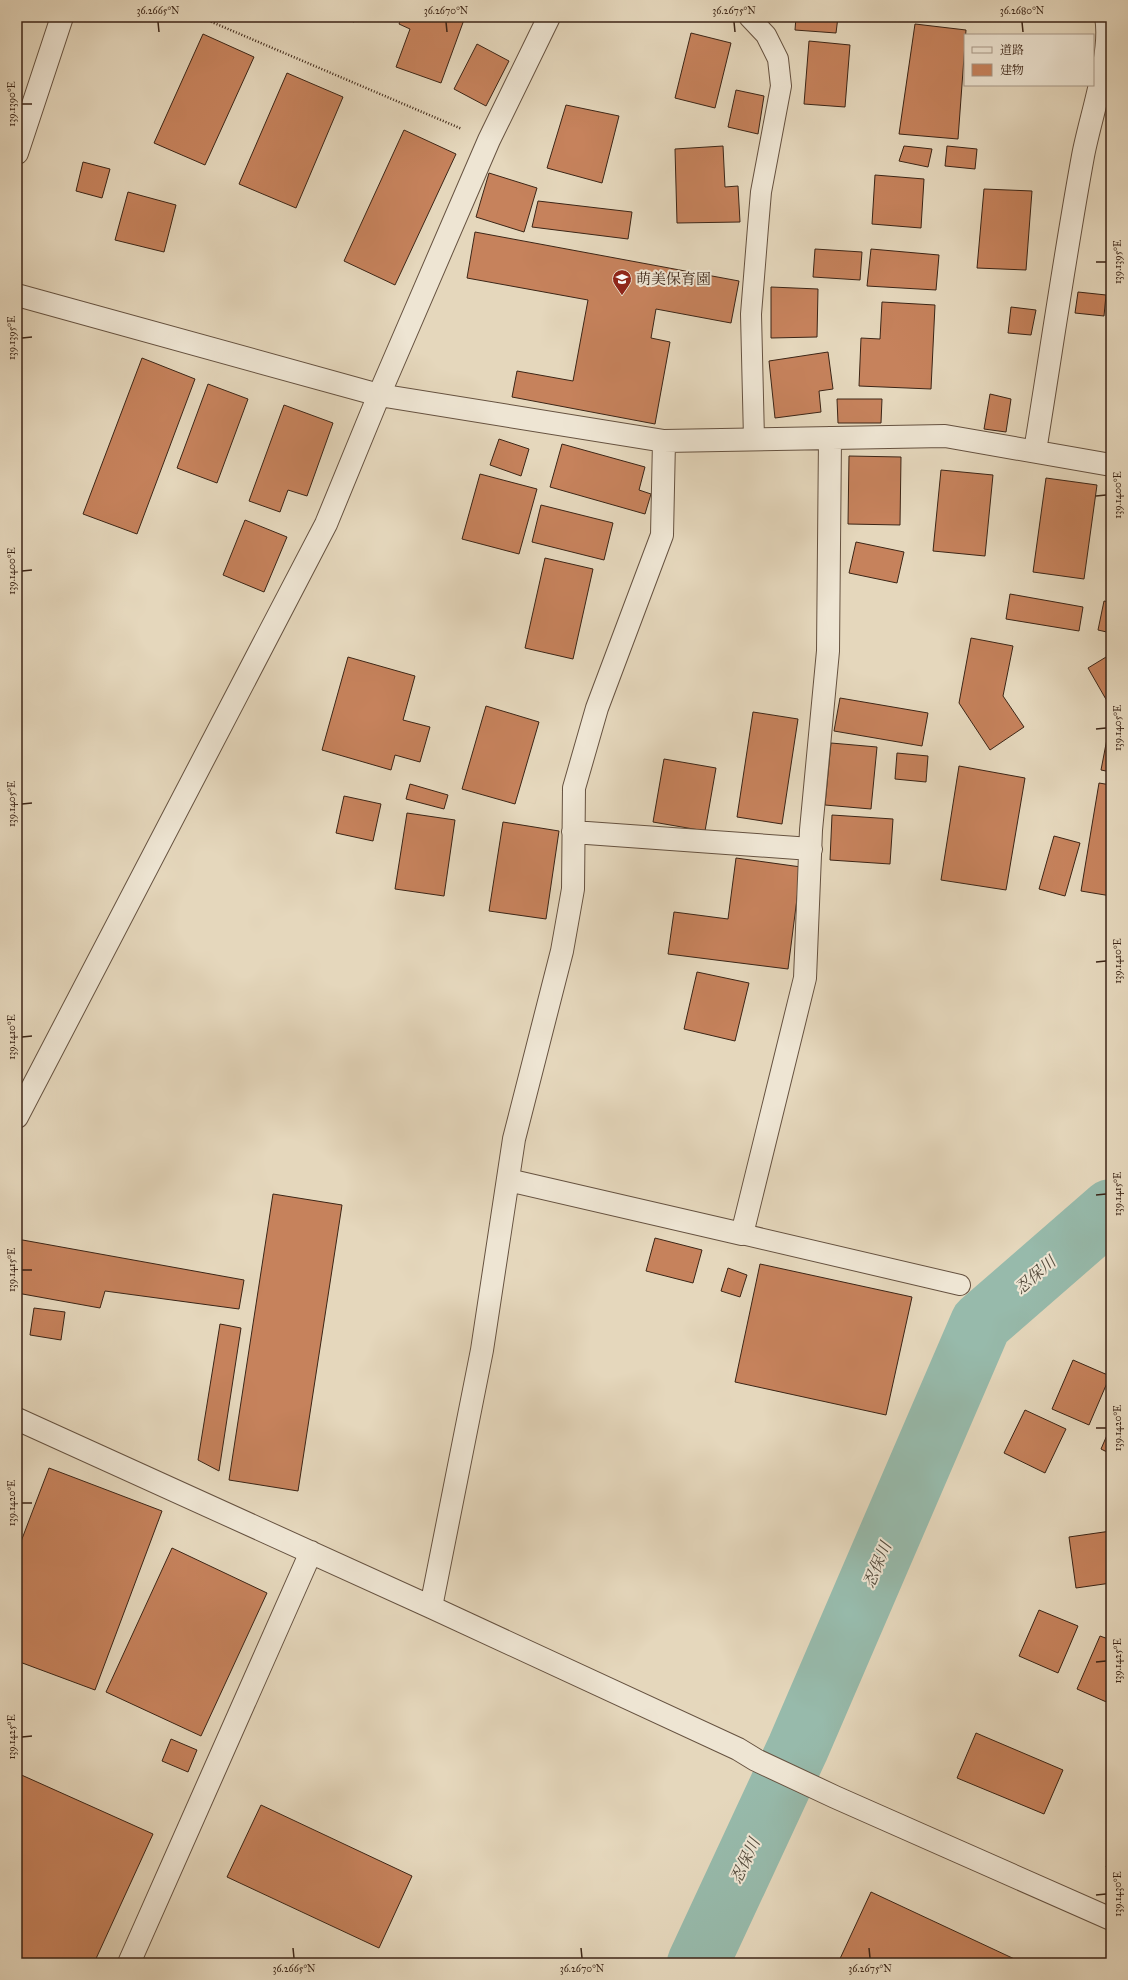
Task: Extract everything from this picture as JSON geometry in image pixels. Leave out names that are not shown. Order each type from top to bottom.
[{"type":"street","points":[[17,153],[62,17]]},
{"type":"street","points":[[17,1117],[326,524],[379,395],[489,140],[549,17]]},
{"type":"street","points":[[1035,451],[1083,155],[1105,55],[1108,28],[1106,17]]},
{"type":"street","points":[[17,295],[379,395],[664,441],[945,436],[1111,465]]},
{"type":"street","points":[[508,1180],[742,1234],[805,978],[811,850],[828,651],[830,438]]},
{"type":"street","points":[[431,1607],[482,1350],[514,1139],[562,951],[573,889],[574,788],[597,708],[662,535],[664,441]]},
{"type":"street","points":[[573,832],[811,850]]},
{"type":"street","points":[[17,1419],[431,1607],[723,1742],[756,1760],[835,1797],[1111,1919]]},
{"type":"street","points":[[128,1963],[311,1552]]},
{"type":"lane","points":[[749,17],[766,35],[778,59],[781,86],[760,192],[751,314],[754,439]]},
{"type":"lane","points":[[742,1234],[960,1285]]},
{"type":"path","points":[[200,17],[489,140]]},
{"type":"building","points":[[341,17],[356,17],[354,22]]},
{"type":"building","points":[[402,17],[465,17],[441,83],[396,67],[410,29],[399,24]]},
{"type":"building","points":[[796,17],[838,17],[836,33],[795,30]]},
{"type":"building","points":[[915,24],[966,30],[966,34],[964,34],[964,57],[958,139],[899,134]]},
{"type":"building","points":[[691,33],[731,43],[715,108],[675,98]]},
{"type":"building","points":[[203,34],[254,57],[205,165],[154,143]]},
{"type":"building","points":[[809,41],[850,45],[845,107],[804,104]]},
{"type":"building","points":[[477,44],[509,61],[486,106],[454,89]]},
{"type":"building","points":[[287,73],[343,97],[296,208],[239,184]]},
{"type":"building","points":[[736,90],[764,96],[758,134],[728,127]]},
{"type":"building","points":[[566,105],[619,116],[602,183],[547,168]]},
{"type":"building","points":[[404,130],[456,154],[395,285],[344,261]]},
{"type":"building","points":[[723,146],[725,187],[738,186],[740,222],[677,223],[675,149]]},
{"type":"building","points":[[904,146],[932,149],[928,167],[899,161]]},
{"type":"building","points":[[947,146],[977,149],[975,169],[945,166]]},
{"type":"building","points":[[83,162],[110,169],[102,198],[76,191]]},
{"type":"building","points":[[489,173],[537,188],[524,232],[476,217]]},
{"type":"building","points":[[875,175],[924,179],[921,228],[872,224]]},
{"type":"building","points":[[984,189],[1032,191],[1026,270],[977,268]]},
{"type":"building","points":[[128,192],[176,205],[164,252],[115,240]]},
{"type":"building","points":[[538,201],[632,212],[628,239],[532,227]]},
{"type":"building","points":[[475,232],[739,281],[731,323],[656,309],[651,338],[670,342],[655,424],[512,397],[517,371],[573,381],[588,300],[467,278]]},
{"type":"building","points":[[815,249],[862,252],[860,280],[813,277]]},
{"type":"building","points":[[871,249],[939,255],[936,290],[867,286]]},
{"type":"building","points":[[771,287],[818,289],[817,337],[771,338]]},
{"type":"building","points":[[1078,292],[1106,295],[1104,316],[1075,313]]},
{"type":"building","points":[[882,302],[935,305],[931,389],[859,386],[861,338],[880,339]]},
{"type":"building","points":[[1011,307],[1036,310],[1031,335],[1008,333]]},
{"type":"building","points":[[828,352],[833,389],[819,391],[821,412],[775,418],[769,361]]},
{"type":"building","points":[[142,358],[195,379],[137,534],[83,514]]},
{"type":"building","points":[[208,384],[248,399],[217,483],[177,468]]},
{"type":"building","points":[[990,394],[1011,399],[1006,432],[984,429]]},
{"type":"building","points":[[837,399],[882,399],[881,423],[838,423]]},
{"type":"building","points":[[284,405],[333,423],[307,496],[288,490],[280,512],[249,501]]},
{"type":"building","points":[[499,439],[529,449],[521,476],[490,465]]},
{"type":"building","points":[[562,444],[645,467],[639,490],[651,494],[645,514],[550,487]]},
{"type":"building","points":[[849,456],[901,457],[900,525],[848,524]]},
{"type":"building","points":[[941,470],[993,475],[985,556],[933,551]]},
{"type":"building","points":[[480,474],[537,489],[519,554],[462,539]]},
{"type":"building","points":[[1046,478],[1097,485],[1084,579],[1033,572]]},
{"type":"building","points":[[541,505],[613,523],[604,560],[532,542]]},
{"type":"building","points":[[245,520],[287,537],[264,592],[223,575]]},
{"type":"building","points":[[856,542],[904,552],[897,583],[849,573]]},
{"type":"building","points":[[545,558],[593,569],[573,659],[525,648]]},
{"type":"building","points":[[1010,594],[1083,607],[1079,631],[1006,619]]},
{"type":"building","points":[[1104,601],[1111,603],[1111,633],[1098,630]]},
{"type":"building","points":[[971,638],[1013,646],[1003,696],[1024,727],[990,750],[959,703]]},
{"type":"building","points":[[1111,654],[1111,708],[1088,668]]},
{"type":"building","points":[[348,657],[415,676],[403,720],[430,727],[420,762],[395,755],[391,770],[322,750]]},
{"type":"building","points":[[840,698],[928,713],[922,746],[834,731]]},
{"type":"building","points":[[486,706],[539,722],[515,804],[462,789]]},
{"type":"building","points":[[753,712],[798,719],[782,824],[737,817]]},
{"type":"building","points":[[1111,718],[1111,772],[1101,770]]},
{"type":"building","points":[[831,743],[877,747],[871,809],[825,805]]},
{"type":"building","points":[[897,753],[928,756],[926,782],[895,779]]},
{"type":"building","points":[[664,759],[716,768],[705,831],[653,822]]},
{"type":"building","points":[[959,766],[1025,778],[1006,890],[941,880]]},
{"type":"building","points":[[1099,783],[1111,785],[1111,896],[1081,891]]},
{"type":"building","points":[[410,784],[448,795],[444,809],[406,799]]},
{"type":"building","points":[[344,796],[381,804],[373,841],[336,833]]},
{"type":"building","points":[[407,813],[455,820],[444,896],[395,889]]},
{"type":"building","points":[[832,815],[893,819],[890,864],[830,860]]},
{"type":"building","points":[[503,822],[559,831],[546,919],[489,911]]},
{"type":"building","points":[[1054,836],[1080,843],[1065,896],[1039,889]]},
{"type":"building","points":[[736,858],[801,867],[788,969],[668,954],[674,912],[728,919]]},
{"type":"building","points":[[697,972],[749,983],[735,1041],[684,1029]]},
{"type":"building","points":[[273,1194],[342,1205],[298,1491],[229,1480]]},
{"type":"building","points":[[655,1238],[702,1250],[693,1283],[646,1271]]},
{"type":"building","points":[[17,1239],[244,1280],[239,1309],[105,1291],[100,1308],[17,1293]]},
{"type":"building","points":[[760,1264],[912,1297],[886,1415],[735,1382]]},
{"type":"building","points":[[728,1268],[747,1275],[740,1297],[721,1291]]},
{"type":"building","points":[[34,1308],[65,1312],[61,1340],[30,1335]]},
{"type":"building","points":[[220,1324],[241,1328],[219,1471],[198,1460]]},
{"type":"building","points":[[1073,1360],[1110,1376],[1089,1425],[1052,1409]]},
{"type":"building","points":[[1025,1410],[1066,1429],[1045,1473],[1004,1453]]},
{"type":"building","points":[[1111,1426],[1111,1454],[1101,1449]]},
{"type":"building","points":[[49,1468],[162,1511],[95,1690],[17,1661],[17,1552]]},
{"type":"building","points":[[1111,1531],[1111,1583],[1076,1588],[1069,1537]]},
{"type":"building","points":[[172,1548],[267,1593],[201,1736],[106,1692]]},
{"type":"building","points":[[1039,1610],[1078,1626],[1058,1673],[1019,1656]]},
{"type":"building","points":[[1100,1636],[1111,1640],[1111,1704],[1077,1689]]},
{"type":"building","points":[[976,1733],[1063,1770],[1044,1814],[957,1778]]},
{"type":"building","points":[[171,1739],[197,1750],[188,1772],[162,1761]]},
{"type":"building","points":[[17,1773],[153,1834],[94,1963],[17,1963]]},
{"type":"building","points":[[261,1805],[412,1876],[379,1948],[227,1877]]},
{"type":"building","points":[[1111,1856],[1111,1869],[1106,1867]]},
{"type":"building","points":[[871,1892],[1023,1963],[838,1963]]},
{"type":"waterway","name":"忍保川","points":[[698,1963],[798,1748],[981,1323],[1111,1210]]},
{"type":"place","name":"萌美保育園","points":[[622,296]]}]
